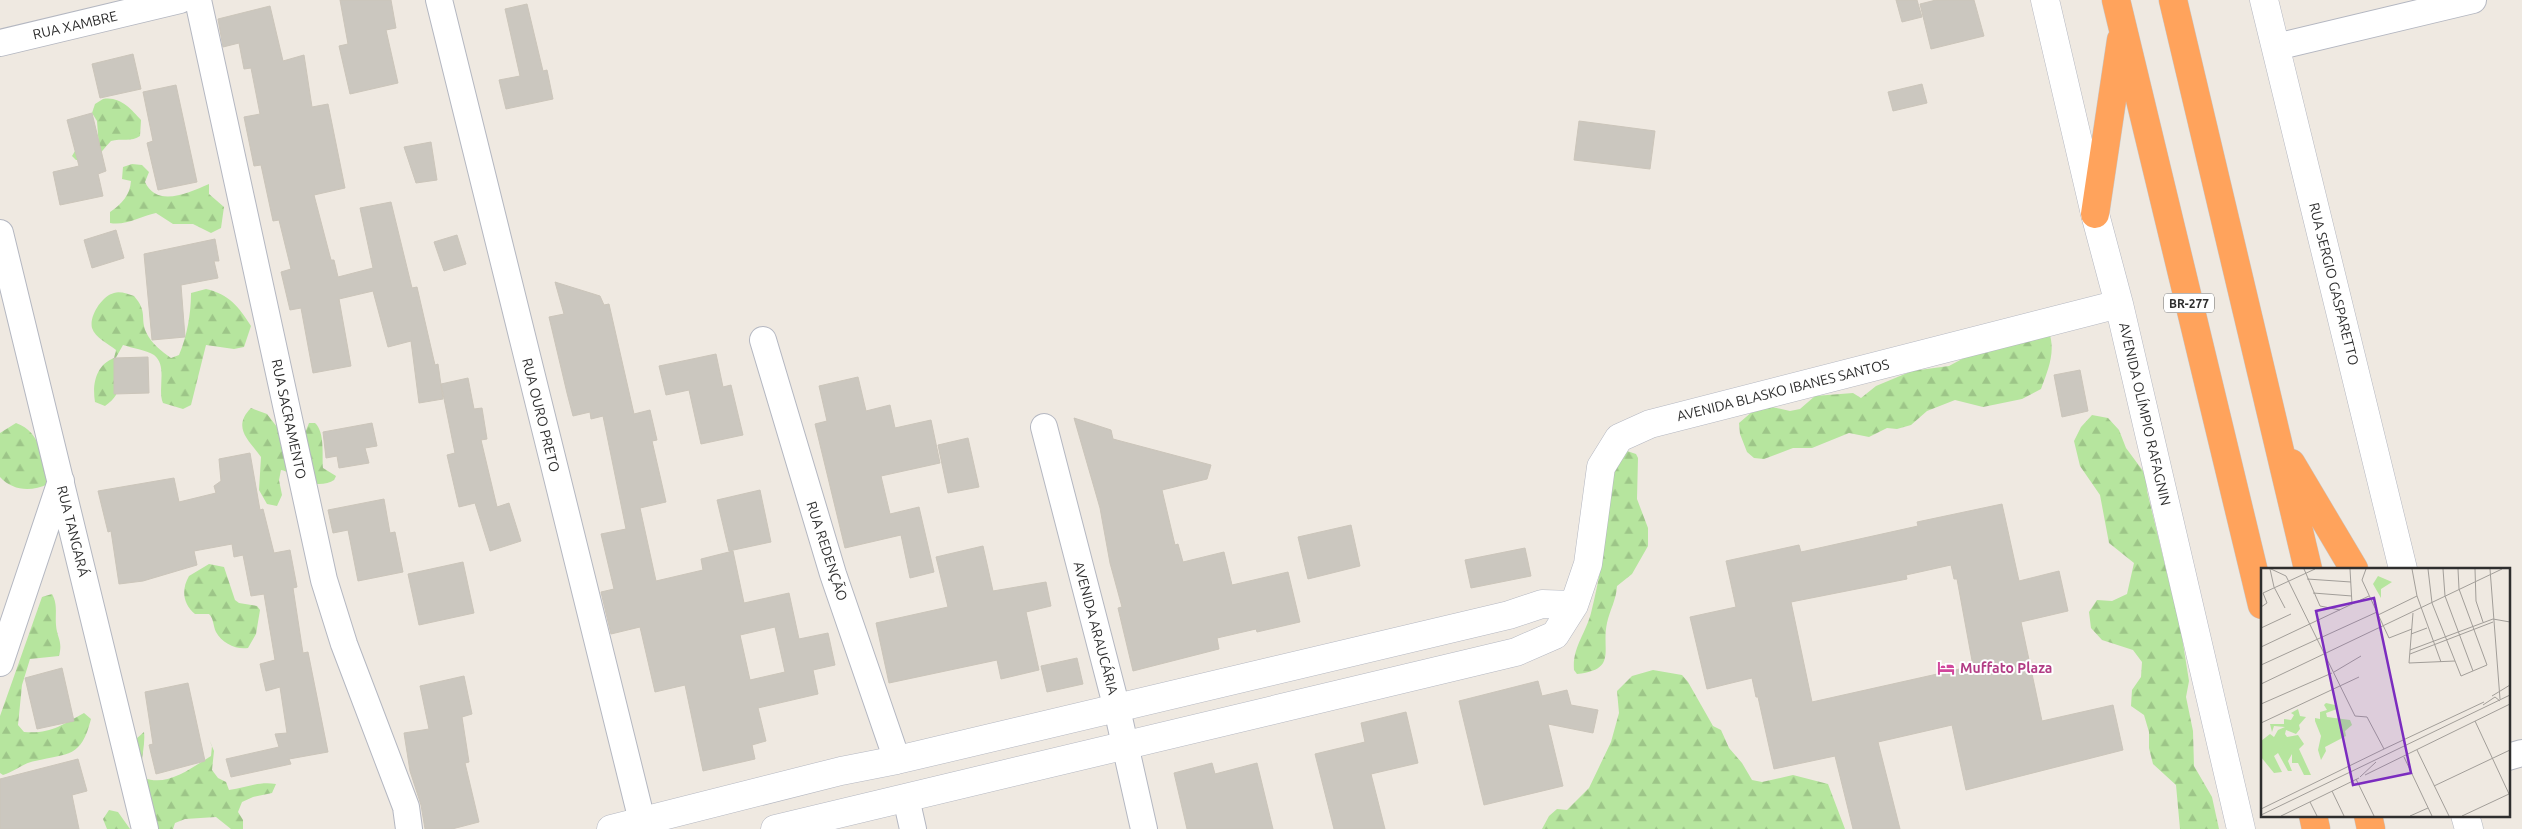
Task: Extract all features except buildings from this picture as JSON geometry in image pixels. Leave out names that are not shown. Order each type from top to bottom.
[{"type":"highway","name":"BR-277","points":[[2116,0],[2261,601]]},
{"type":"highway","points":[[2173,0],[2308,568]]},
{"type":"highway","points":[[2095,214],[2122,28]]},
{"type":"highway","points":[[2277,441],[2353,568]]},
{"type":"highway","points":[[2313,816],[2316,829]]},
{"type":"highway","points":[[2368,816],[2371,829]]},
{"type":"main road","name":"AVENIDA OLÍMPIO RAFAGNIN","points":[[2045,0],[2095,214],[2119,304],[2241,829]]},
{"type":"main road","name":"RUA SERGIO GASPARETTO","points":[[2264,0],[2403,568]]},
{"type":"main road","name":"AVENIDA BLASKO IBANES SANTOS","points":[[775,829],[849,810],[1126,747],[1516,652],[1556,635],[1574,605],[1588,564],[1601,467],[1619,438],[1650,424],[2119,304]]},
{"type":"main road","points":[[611,829],[643,826],[841,772],[1117,709],[1509,615],[1542,604],[1574,605]]},
{"type":"main road","points":[[841,772],[849,810]]},
{"type":"main road","points":[[2465,816],[2469,829]]},
{"type":"street","name":"RUA XAMBRE","points":[[0,43],[180,0]]},
{"type":"street","name":"RUA SACRAMENTO","points":[[198,0],[324,580],[344,644],[406,807],[409,829]]},
{"type":"street","name":"RUA OURO PRETO","points":[[439,0],[643,826]]},
{"type":"street","points":[[2276,47],[2473,0]]},
{"type":"street","name":"RUA TANGARÁ","points":[[0,233],[9,308],[61,481],[145,829]]},
{"type":"street","name":"RUA REDENÇÃO","points":[[763,340],[833,574],[897,760]]},
{"type":"street","name":"AVENIDA ARAUCÁRIA","points":[[1044,427],[1117,709],[1144,829]]},
{"type":"street","points":[[0,663],[61,481]]},
{"type":"street","points":[[906,798],[913,829]]},
{"type":"green space","points":[[103,99],[120,101],[141,120],[140,136],[134,139],[111,141],[97,156],[76,160],[72,156],[75,151],[99,148],[97,121],[92,113],[95,104]]},
{"type":"green space","points":[[132,164],[142,165],[149,172],[145,182],[150,190],[157,195],[174,196],[209,184],[209,194],[224,207],[221,228],[211,233],[193,224],[173,224],[156,213],[128,222],[110,223],[110,212],[125,199],[129,191],[131,181],[122,179],[123,167]]},
{"type":"green space","points":[[206,289],[221,294],[233,302],[251,326],[244,347],[234,349],[206,345],[191,405],[183,409],[163,403],[161,397],[161,371],[158,360],[151,353],[123,345],[114,361],[119,386],[118,391],[105,406],[95,402],[94,389],[99,370],[114,358],[116,350],[99,338],[92,328],[94,312],[101,302],[116,292],[134,296],[141,306],[144,327],[148,336],[171,358],[179,355],[184,340],[189,317],[191,293]]},
{"type":"green space","points":[[2049,332],[2052,347],[2041,389],[2022,399],[1983,407],[1955,400],[1927,411],[1911,425],[1897,429],[1887,428],[1869,437],[1849,433],[1812,448],[1793,448],[1764,459],[1754,458],[1747,452],[1740,434],[1739,423],[1753,411],[1772,407],[1790,411],[1800,409],[1815,396],[1853,393],[1861,398],[1876,386],[1912,371],[1949,366],[1999,339]]},
{"type":"green space","points":[[251,408],[267,414],[277,427],[305,433],[309,423],[315,423],[322,438],[323,468],[336,476],[334,480],[320,484],[309,483],[281,470],[279,480],[282,495],[277,506],[267,504],[259,490],[261,457],[244,434],[242,428],[245,415]]},
{"type":"green space","points":[[2092,415],[2108,418],[2119,430],[2126,448],[2146,475],[2147,491],[2181,631],[2189,681],[2186,697],[2193,731],[2194,766],[2212,797],[2219,829],[2180,829],[2176,785],[2153,764],[2149,748],[2149,732],[2144,715],[2131,706],[2132,690],[2141,677],[2142,662],[2133,650],[2102,640],[2091,628],[2089,612],[2097,600],[2112,601],[2127,594],[2134,563],[2109,543],[2100,495],[2080,466],[2074,441],[2081,427]]},
{"type":"green space","points":[[16,423],[25,427],[31,433],[40,448],[48,484],[42,487],[22,489],[5,482],[0,477],[0,433]]},
{"type":"green space","points":[[1627,451],[1636,454],[1638,458],[1637,499],[1648,528],[1648,546],[1632,574],[1617,586],[1607,623],[1606,650],[1603,663],[1590,672],[1577,674],[1574,670],[1575,655],[1589,620],[1596,594],[1616,458]]},
{"type":"green space","points":[[209,564],[224,567],[235,600],[239,603],[257,606],[260,610],[256,634],[248,648],[234,647],[226,642],[216,632],[209,614],[195,614],[188,606],[184,592],[186,581],[189,576]]},
{"type":"green space","points":[[52,594],[56,605],[56,625],[60,643],[59,656],[30,659],[22,685],[18,725],[24,732],[42,732],[56,728],[84,713],[91,719],[83,741],[72,752],[31,762],[3,775],[0,773],[0,716],[42,597]]},
{"type":"green space","points":[[1653,670],[1682,675],[1713,726],[1721,730],[1729,748],[1742,763],[1752,780],[1762,782],[1793,775],[1828,784],[1845,829],[1542,829],[1549,816],[1557,809],[1567,810],[1589,788],[1611,742],[1619,713],[1617,691],[1632,676]]},
{"type":"green space","points":[[144,732],[142,772],[144,778],[162,780],[179,775],[211,756],[212,746],[214,751],[212,770],[218,778],[226,782],[229,790],[258,784],[276,784],[272,793],[253,797],[242,802],[238,812],[243,820],[243,829],[231,829],[216,817],[185,819],[175,823],[173,829],[152,829],[135,769],[136,739]]},
{"type":"green space","points":[[109,810],[118,812],[130,829],[107,829],[103,819]]},
{"type":"place","name":"Muffato Plaza","points":[[1946,668]]}]
